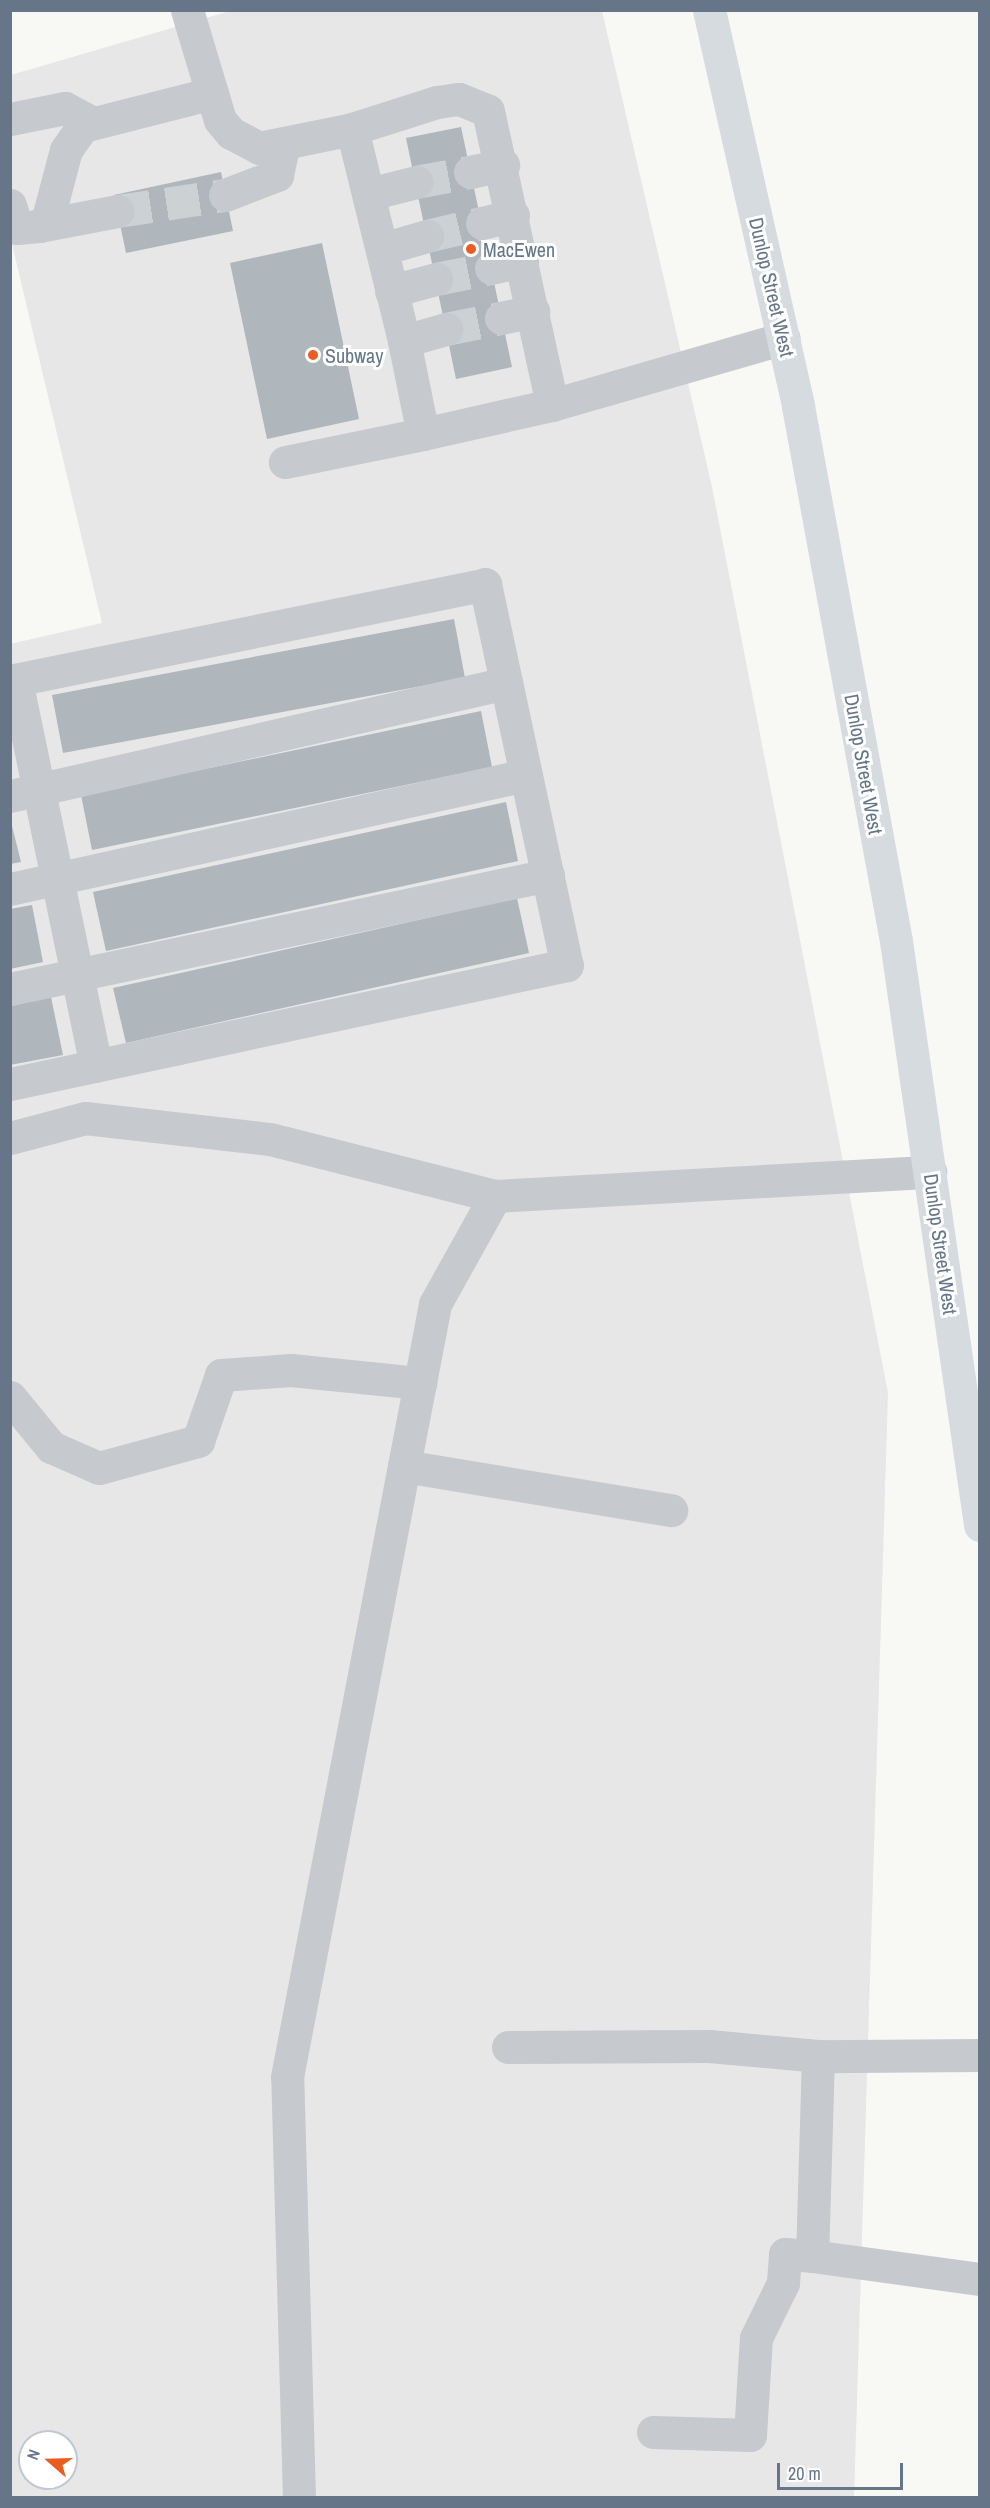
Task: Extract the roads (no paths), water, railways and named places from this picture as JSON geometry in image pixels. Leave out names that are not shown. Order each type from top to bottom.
[{"type":"main road","name":"Dunlop Street West","points":[[709,10],[784,338],[896,940],[930,1172],[970,1380],[980,1525]]},
{"type":"lane","points":[[187,10],[212,93],[231,133],[259,148],[284,146],[459,99],[488,111],[503,165],[552,405]]},
{"type":"lane","points":[[39,226],[48,218],[74,134],[93,123],[212,93]]},
{"type":"lane","points":[[10,119],[65,108],[93,123]]},
{"type":"lane","points":[[352,129],[404,341],[423,434]]},
{"type":"lane","points":[[225,195],[277,175],[284,146]]},
{"type":"lane","points":[[470,171],[503,165]]},
{"type":"lane","points":[[369,194],[416,182]]},
{"type":"lane","points":[[10,205],[17,228],[118,212]]},
{"type":"lane","points":[[482,223],[513,215]]},
{"type":"lane","points":[[382,249],[427,236]]},
{"type":"lane","points":[[491,268],[522,261]]},
{"type":"lane","points":[[391,291],[436,279]]},
{"type":"lane","points":[[501,318],[532,311]]},
{"type":"lane","points":[[404,341],[446,329]]},
{"type":"lane","points":[[285,462],[552,405],[784,338]]},
{"type":"lane","points":[[10,1084],[96,1066],[567,965],[485,584],[13,680],[24,793],[57,879],[96,1066]]},
{"type":"lane","points":[[24,793],[506,682]]},
{"type":"lane","points":[[10,889],[526,775]]},
{"type":"lane","points":[[10,989],[548,875]]},
{"type":"lane","points":[[10,1138],[86,1118],[270,1139],[495,1196],[930,1172]]},
{"type":"lane","points":[[298,2498],[287,2077],[435,1304],[495,1196]]},
{"type":"lane","points":[[10,1397],[51,1448],[99,1468],[198,1442],[221,1375],[291,1370],[420,1383]]},
{"type":"lane","points":[[404,1466],[671,1510]]},
{"type":"lane","points":[[508,2047],[709,2046],[818,2055],[980,2055]]},
{"type":"lane","points":[[812,2256],[818,2055]]},
{"type":"lane","points":[[653,2432],[750,2435],[756,2338],[783,2283],[785,2254],[980,2278]]},
{"type":"tunnel","points":[[416,182],[470,172]]},
{"type":"tunnel","points":[[118,211],[225,195]]},
{"type":"tunnel","points":[[427,236],[482,223]]},
{"type":"tunnel","points":[[436,279],[491,268]]},
{"type":"tunnel","points":[[446,329],[501,318]]},
{"type":"place","name":"MacEwen","points":[[471,249]]},
{"type":"place","name":"Subway","points":[[313,355]]}]
